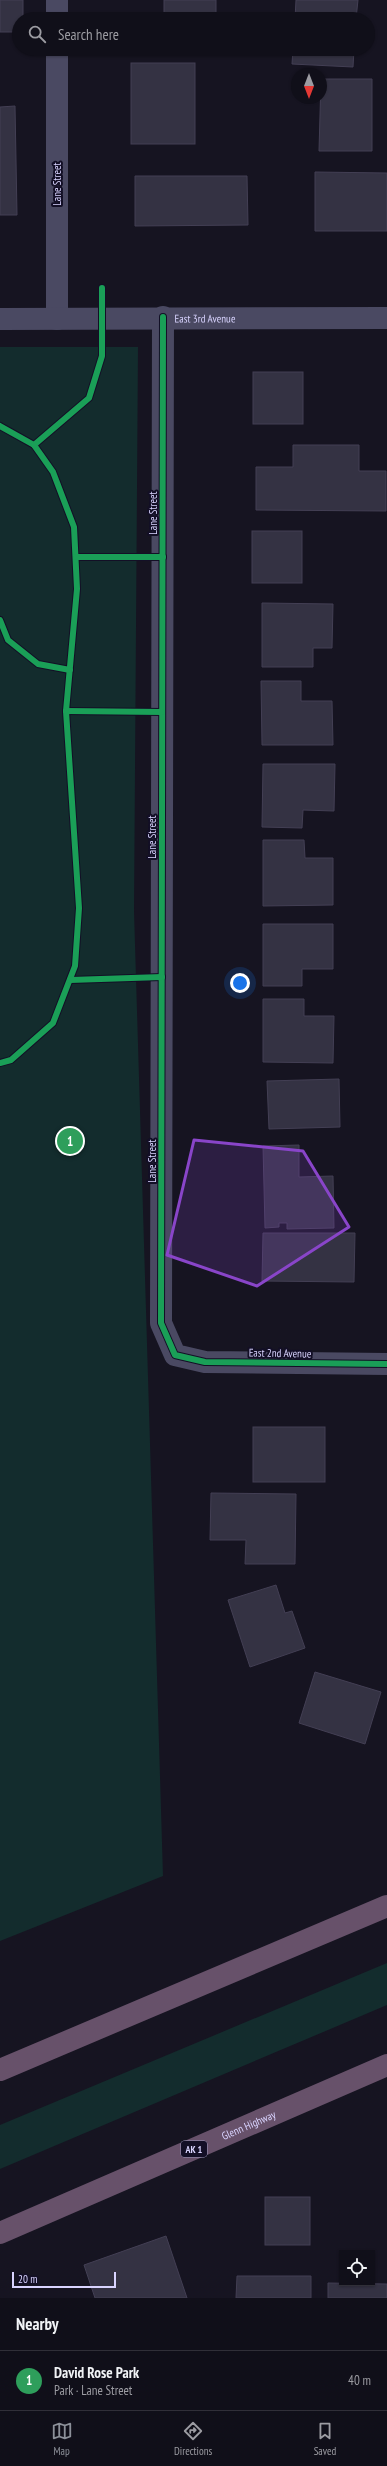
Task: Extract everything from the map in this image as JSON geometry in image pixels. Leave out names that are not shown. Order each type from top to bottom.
[{"type":"highway","points":[[0,2070],[387,1906]]},
{"type":"highway","name":"Glenn Highway","points":[[0,2233],[387,2065]]},
{"type":"street","points":[[57,0],[57,12]]},
{"type":"street","name":"Lane Street","points":[[57,56],[57,319]]},
{"type":"street","name":"Lane Street","points":[[163,317],[162,1324],[174,1355]]},
{"type":"street","name":"East 3rd Avenue","points":[[0,319],[163,317],[387,318]]},
{"type":"street","name":"East 2nd Avenue","points":[[174,1355],[205,1362],[387,1364]]},
{"type":"highlighted area","points":[[194,1140],[303,1151],[349,1227],[257,1286],[167,1255]]},
{"type":"green space","points":[[0,347],[138,347],[134,911],[163,1876],[0,1941]]},
{"type":"green space","points":[[387,1963],[387,2005],[0,2169],[0,2125]]},
{"type":"building","points":[[0,0],[23,0],[23,12],[12,12],[12,32],[0,32]]},
{"type":"building","points":[[164,0],[216,0],[216,12],[164,12]]},
{"type":"building","points":[[296,0],[358,0],[357,12],[295,12]]},
{"type":"building","points":[[293,56],[354,56],[353,67],[292,64]]},
{"type":"building","points":[[131,63],[195,63],[195,144],[131,144]]},
{"type":"building","points":[[327,79],[372,79],[372,151],[319,151],[320,104],[327,104]]},
{"type":"building","points":[[15,106],[17,215],[0,215],[0,107]]},
{"type":"building","points":[[315,172],[387,173],[387,231],[315,231]]},
{"type":"building","points":[[135,176],[247,176],[248,225],[135,226]]},
{"type":"building","points":[[253,372],[303,372],[303,424],[253,424]]},
{"type":"building","points":[[293,445],[359,445],[359,471],[386,471],[386,511],[256,510],[256,467],[293,467]]},
{"type":"building","points":[[252,531],[302,531],[302,583],[252,583]]},
{"type":"building","points":[[262,603],[333,604],[332,648],[313,648],[313,667],[262,667]]},
{"type":"building","points":[[261,681],[301,681],[301,701],[332,701],[333,745],[262,745]]},
{"type":"building","points":[[263,764],[335,764],[334,811],[303,810],[302,828],[262,827]]},
{"type":"building","points":[[263,840],[304,840],[305,858],[333,858],[333,905],[263,906]]},
{"type":"building","points":[[263,924],[333,924],[333,969],[302,969],[302,986],[263,986]]},
{"type":"building","points":[[263,999],[304,999],[304,1016],[334,1016],[333,1063],[263,1062]]},
{"type":"building","points":[[339,1079],[340,1127],[269,1129],[267,1081]]},
{"type":"building","points":[[299,1145],[299,1177],[333,1176],[334,1228],[287,1229],[287,1223],[279,1223],[279,1227],[265,1228],[263,1146]]},
{"type":"building","points":[[263,1233],[355,1233],[354,1282],[262,1281]]},
{"type":"building","points":[[253,1427],[325,1427],[325,1482],[253,1482]]},
{"type":"building","points":[[211,1493],[296,1494],[295,1564],[245,1564],[246,1540],[210,1540]]},
{"type":"building","points":[[276,1585],[285,1613],[292,1611],[305,1648],[250,1667],[228,1600]]},
{"type":"building","points":[[315,1672],[381,1692],[365,1744],[299,1723]]},
{"type":"building","points":[[265,2197],[310,2197],[310,2245],[265,2245]]},
{"type":"building","points":[[166,2236],[187,2298],[95,2298],[84,2265]]},
{"type":"building","points":[[237,2276],[311,2276],[311,2298],[236,2298]]},
{"type":"building","points":[[328,2283],[339,2283],[339,2286],[375,2286],[375,2284],[387,2284],[387,2298],[328,2298]]},
{"type":"cycle path","points":[[34,445],[89,398],[102,356],[102,288]]},
{"type":"cycle path","points":[[163,317],[161,1323],[175,1355],[205,1362],[387,1364]]},
{"type":"cycle path","points":[[0,426],[34,445],[53,472],[74,527],[77,589],[66,711],[79,908],[75,966],[53,1023],[11,1060],[0,1063]]},
{"type":"cycle path","points":[[76,557],[163,557]]},
{"type":"cycle path","points":[[0,620],[8,640],[38,664],[70,670]]},
{"type":"cycle path","points":[[66,711],[162,712]]},
{"type":"cycle path","points":[[70,980],[162,977]]},
{"type":"place","name":"David Rose Park","points":[[70,1141]]}]
